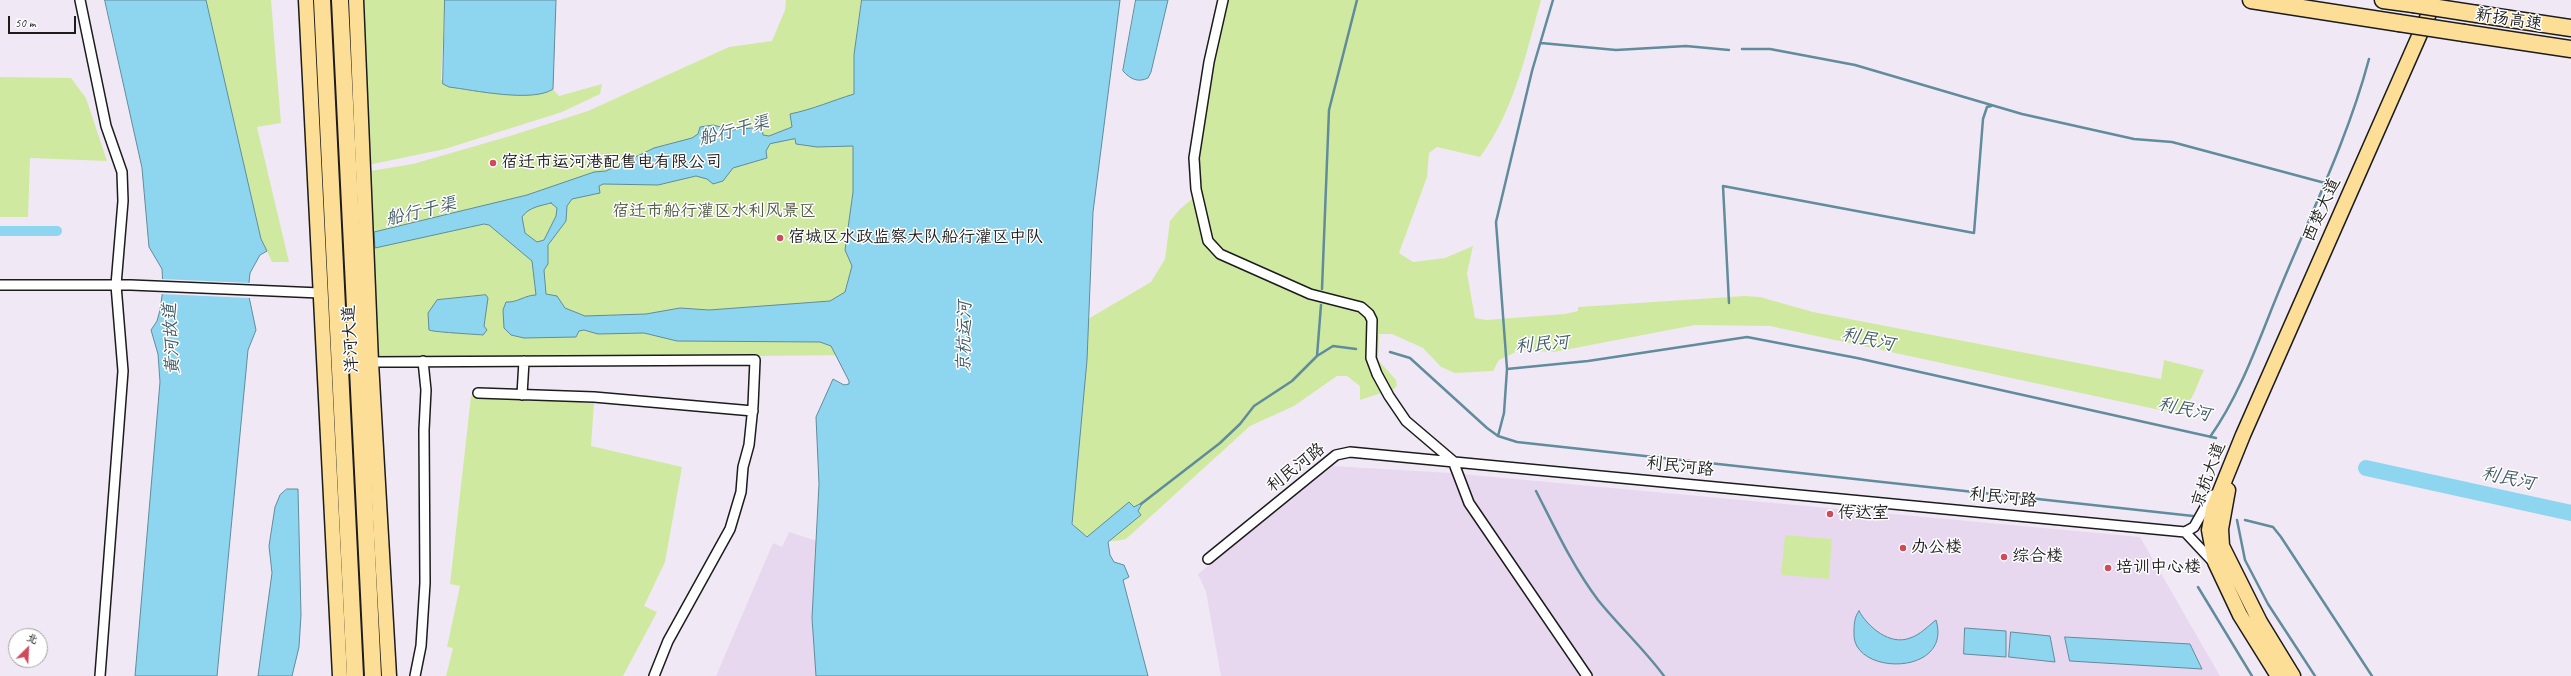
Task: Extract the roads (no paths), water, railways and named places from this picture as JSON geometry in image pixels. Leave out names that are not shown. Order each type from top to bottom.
[{"type":"highway","name":"洋河大道","points":[[322,0],[355,676]]},
{"type":"highway","name":"洋河大道","points":[[340,0],[373,676]]},
{"type":"highway","name":"新扬高速","points":[[2251,0],[2571,49]]},
{"type":"highway","name":"新扬高速","points":[[2383,0],[2571,28]]},
{"type":"main road","name":"洋河大道","points":[[306,0],[340,676]]},
{"type":"main road","name":"洋河大道","points":[[356,0],[371,362],[389,676]]},
{"type":"main road","name":"西楚大道","points":[[2243,435],[2435,0]]},
{"type":"main road","name":"京杭大道","points":[[2243,435],[2213,509],[2209,530],[2211,548],[2218,568],[2240,616],[2278,676]]},
{"type":"main road","name":"京杭大道","points":[[2243,435],[2224,506],[2221,529],[2222,546],[2260,622],[2293,676]]},
{"type":"street","points":[[80,0],[106,126],[122,172],[122,200],[116,285],[123,371],[100,676]]},
{"type":"street","points":[[1223,0],[1209,62],[1194,158],[1196,189],[1208,241],[1220,254],[1310,294],[1361,307],[1369,314],[1372,320],[1371,358],[1380,380],[1406,421],[1454,461],[1469,503],[1587,676]]},
{"type":"street","points":[[0,285],[131,285],[320,293]]},
{"type":"street","points":[[371,362],[755,360],[753,411],[742,488],[730,529],[668,641],[654,676]]},
{"type":"street","points":[[522,395],[524,361]]},
{"type":"street","points":[[415,676],[421,646],[425,583],[424,430],[426,390],[423,362]]},
{"type":"street","points":[[478,393],[601,398],[753,411]]},
{"type":"street","points":[[2218,568],[2185,532],[2194,527],[2202,514],[2243,435]]},
{"type":"street","name":"利民河路","points":[[1208,559],[1336,455],[1350,452],[2185,532]]},
{"type":"water","name":"黄河故道","points":[[105,0],[206,0],[261,239],[267,251],[260,255],[250,273],[248,292],[256,330],[248,350],[217,676],[135,676],[160,382],[158,354],[151,330],[157,321],[163,289],[162,269],[149,247],[142,168]]},
{"type":"water","points":[[445,0],[556,0],[553,89],[544,93],[518,95],[487,93],[449,87],[443,84]]},
{"type":"water","name":"京杭运河","points":[[862,0],[1120,0],[1093,212],[1087,360],[1072,524],[1087,537],[1129,502],[1134,507],[1143,502],[1138,511],[1141,515],[1108,542],[1110,555],[1114,562],[1124,565],[1129,577],[1123,580],[1148,676],[816,676],[812,618],[819,484],[816,417],[833,379],[844,385],[849,384],[849,381],[831,346],[820,342],[677,341],[644,333],[598,334],[584,330],[579,331],[576,337],[524,338],[511,335],[504,328],[503,310],[506,302],[536,295],[532,261],[489,225],[484,224],[375,248],[374,232],[527,195],[594,172],[606,171],[654,148],[692,138],[698,134],[700,127],[713,125],[732,130],[762,127],[763,135],[769,136],[792,127],[790,114],[854,94],[854,55]],"holes":[[[795,139],[796,144],[817,147],[853,146],[853,192],[845,250],[852,266],[845,292],[830,301],[709,310],[680,308],[646,314],[585,316],[565,308],[557,296],[546,294],[544,270],[548,264],[548,245],[566,221],[567,206],[572,199],[600,193],[599,186],[603,184],[658,185],[696,176],[707,179],[713,184],[723,181],[733,168],[767,158],[766,151],[770,144]],[[551,203],[557,208],[556,216],[544,240],[537,242],[525,233],[522,217],[531,209]]]},
{"type":"water","points":[[1136,0],[1168,0],[1151,72],[1148,78],[1141,80],[1131,78],[1123,71]]},
{"type":"water","points":[[486,295],[488,298],[484,326],[487,330],[483,335],[429,330],[428,313],[437,300]]},
{"type":"water","points":[[287,489],[298,489],[301,615],[299,647],[292,676],[258,676],[272,573],[269,546],[275,507],[280,495]]},
{"type":"water","points":[[1859,611],[1868,623],[1880,634],[1902,640],[1914,637],[1921,633],[1936,620],[1937,638],[1930,652],[1917,660],[1901,664],[1884,663],[1869,657],[1858,648],[1854,628],[1855,619]]},
{"type":"water","points":[[1965,628],[2006,631],[2006,657],[1964,654]]},
{"type":"water","points":[[2011,632],[2050,636],[2055,662],[2009,657]]},
{"type":"water","points":[[2065,637],[2190,644],[2202,669],[2070,661]]},
{"type":"waterway","points":[[1322,289],[1329,110],[1357,0]]},
{"type":"waterway","points":[[1498,436],[1504,413],[1507,369],[1496,222],[1532,71],[1553,0]]},
{"type":"waterway","points":[[1541,43],[1616,50],[1686,46],[1729,50]]},
{"type":"waterway","points":[[1742,49],[1770,49],[1855,65],[2022,114],[2134,139],[2172,142],[2325,183]]},
{"type":"waterway","points":[[2210,437],[2232,401],[2250,363],[2340,146],[2351,117],[2369,59]]},
{"type":"waterway","points":[[1729,303],[1723,186],[1974,233],[1983,119],[1987,107],[1991,106]]},
{"type":"waterway","name":"船行干渠","points":[[0,231],[57,231]]},
{"type":"waterway","points":[[1317,356],[1321,305]]},
{"type":"waterway","name":"利民河","points":[[1507,369],[1588,361],[1747,337],[1857,358],[2216,438]]},
{"type":"waterway","points":[[1141,504],[1220,443],[1240,424],[1254,406],[1292,381],[1317,356],[1333,346],[1356,349]]},
{"type":"waterway","points":[[1390,352],[1410,358],[1487,428],[1498,436],[1517,442],[2193,516]]},
{"type":"waterway","name":"利民河","points":[[2366,468],[2571,513]]},
{"type":"waterway","points":[[1536,491],[1580,574],[1606,610],[1664,676]]},
{"type":"waterway","points":[[2237,520],[2245,560],[2268,604],[2315,676]]},
{"type":"waterway","points":[[2245,520],[2273,527],[2372,676]]},
{"type":"waterway","points":[[2198,587],[2252,676]]},
{"type":"place","name":"宿迁市运河港配售电有限公司","points":[[493,163]]},
{"type":"place","name":"宿城区水政监察大队船行灌区中队","points":[[780,238]]},
{"type":"place","name":"传达室","points":[[1830,514]]},
{"type":"place","name":"办公楼","points":[[1903,548]]},
{"type":"place","name":"综合楼","points":[[2004,557]]},
{"type":"place","name":"培训中心楼","points":[[2108,568]]},
{"type":"park label","name":"宿迁市船行灌区水利风景区","points":[[714,212]]}]
